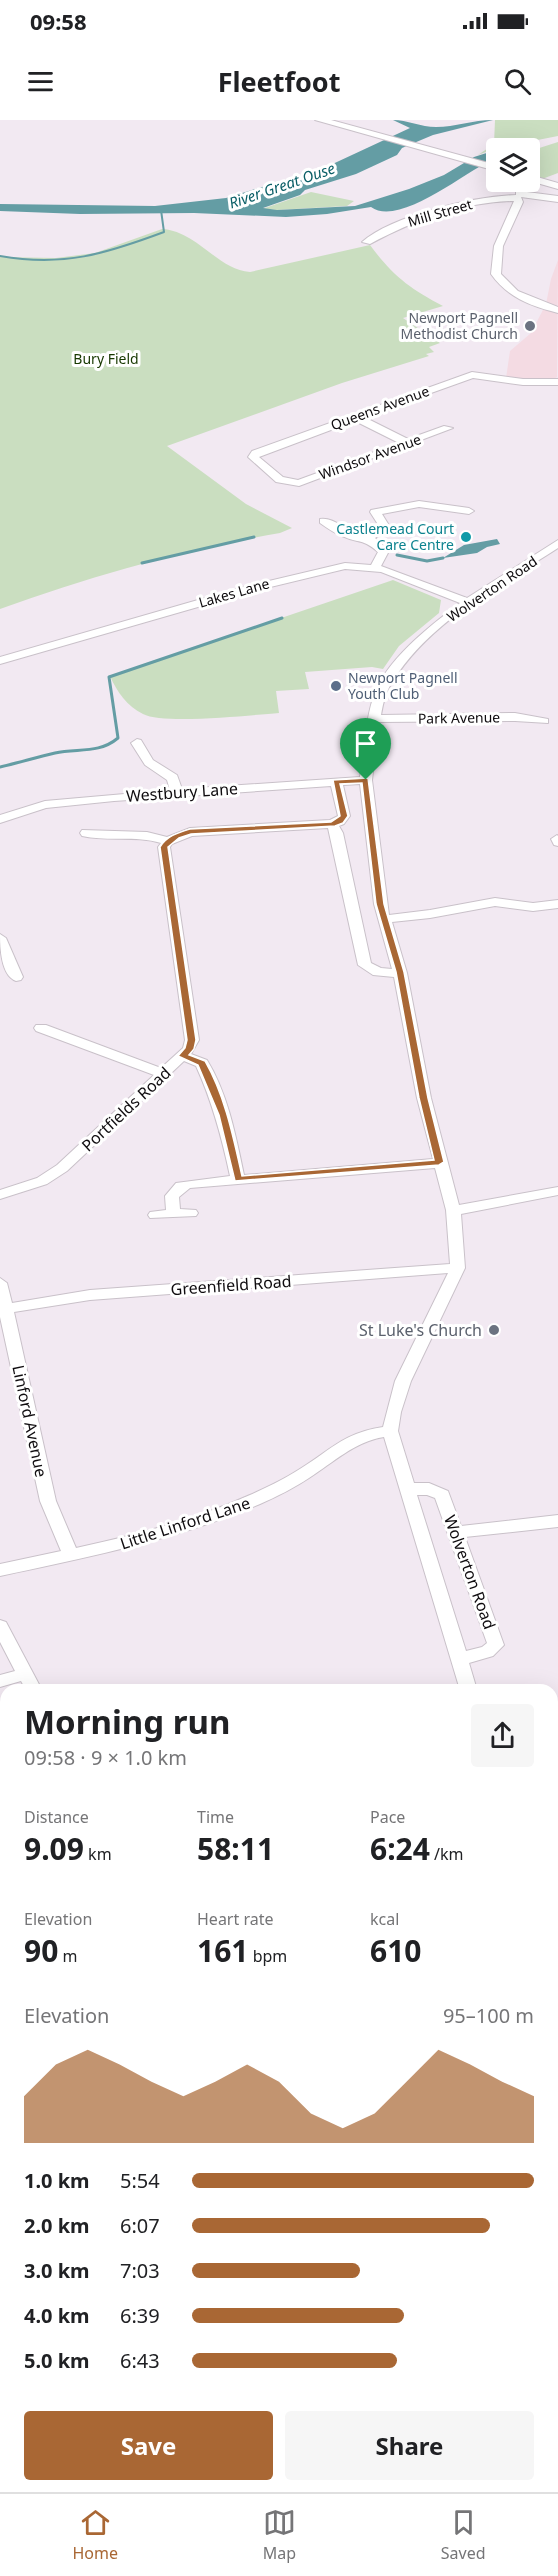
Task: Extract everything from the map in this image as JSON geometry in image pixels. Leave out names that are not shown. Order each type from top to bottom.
[{"type":"main road","points":[[320,120],[486,165]]},
{"type":"main road","points":[[540,181],[558,186]]},
{"type":"street","points":[[518,196],[545,182]]},
{"type":"street","points":[[518,196],[558,199]]},
{"type":"street","points":[[518,196],[519,202],[499,242],[495,274],[509,290],[522,298],[558,310]]},
{"type":"street","name":"Mill Street","points":[[367,242],[399,225],[461,206],[518,196]]},
{"type":"street","name":"Queens Avenue","points":[[290,483],[280,480],[254,460],[256,453],[472,375],[517,381],[558,382]]},
{"type":"street","points":[[356,417],[407,443]]},
{"type":"street","name":"Windsor Avenue","points":[[290,483],[299,483],[448,428]]},
{"type":"street","points":[[324,521],[346,536],[366,536],[377,533],[385,527],[375,512],[419,504],[468,511]]},
{"type":"street","points":[[366,536],[384,551],[375,567]]},
{"type":"street","name":"Wolverton Road","points":[[467,1684],[390,1431],[393,1412],[404,1381],[458,1268],[453,1210],[424,1098],[400,972],[380,904],[366,780],[379,696],[387,680],[405,657],[432,630],[468,602],[558,543]]},
{"type":"street","name":"Lakes Lane","points":[[0,661],[290,578],[345,566],[375,567],[468,602]]},
{"type":"street","name":"Park Avenue","points":[[374,718],[515,717],[544,721]]},
{"type":"street","points":[[137,743],[149,762],[173,778],[177,792]]},
{"type":"street","name":"Westbury Lane","points":[[0,819],[45,805],[114,796],[366,780]]},
{"type":"street","points":[[86,833],[103,837],[143,834],[168,841],[190,832],[332,824],[340,821],[344,816],[336,782]]},
{"type":"street","points":[[332,824],[337,833],[365,965],[378,972],[400,972]]},
{"type":"street","name":"Portfields Road","points":[[0,1195],[42,1181],[62,1168],[189,1049],[192,1040],[164,847],[168,841]]},
{"type":"street","points":[[384,919],[430,914],[495,902],[532,907],[558,904]]},
{"type":"street","points":[[0,938],[16,976]]},
{"type":"street","points":[[40,1028],[164,1074]]},
{"type":"street","points":[[183,1056],[202,1063],[207,1074],[224,1115],[238,1179]]},
{"type":"street","points":[[173,1214],[172,1196],[181,1186],[439,1162]]},
{"type":"street","points":[[453,1210],[558,1191]]},
{"type":"street","points":[[155,1215],[192,1213]]},
{"type":"street","name":"Greenfield Road","points":[[6,1309],[90,1295],[458,1268]]},
{"type":"street","name":"Linford Avenue","points":[[0,1283],[48,1501],[71,1556]]},
{"type":"street","name":"Little Linford Lane","points":[[0,1570],[71,1556],[190,1525],[245,1503],[301,1476],[349,1442],[364,1435],[390,1431]]},
{"type":"street","name":"Wolverton Road","points":[[407,1489],[429,1489],[442,1495],[496,1645],[487,1652],[459,1659]]},
{"type":"street","points":[[456,1532],[558,1521]]},
{"type":"street","points":[[0,1626],[31,1684]]},
{"type":"street","points":[[0,1681],[25,1674]]},
{"type":"shaded area","points":[[558,260],[557,377],[552,380],[506,378],[510,351],[531,333],[546,304]]},
{"type":"green space","points":[[495,120],[558,120],[558,136],[540,139],[494,138]]},
{"type":"green space","points":[[558,142],[558,173],[542,179],[540,178],[540,148]]},
{"type":"green space","points":[[311,192],[354,201],[347,206],[262,209]]},
{"type":"green space","name":"Bury Field","points":[[162,229],[186,236],[228,265],[250,272],[370,245],[402,280],[443,306],[403,318],[440,343],[429,347],[434,352],[426,354],[429,356],[342,383],[167,446],[246,504],[292,528],[280,533],[209,547],[138,565],[0,609],[0,257],[56,258],[95,253]]},
{"type":"green space","points":[[393,580],[441,600],[439,613],[399,646],[383,669],[372,667],[305,672],[309,689],[276,691],[279,713],[188,719],[154,717],[137,711],[127,703],[110,676]]},
{"type":"water","name":"River Great Ouse","points":[[393,120],[436,127],[493,120],[433,135],[402,148],[397,155],[356,174],[305,190],[300,195],[263,208],[277,210],[355,206],[444,175],[474,157],[486,153],[486,163],[416,204],[399,210],[384,211],[371,207],[327,214],[286,217],[194,213],[80,214],[0,211],[0,204],[155,206],[226,198],[324,168],[410,128]]},
{"type":"water","points":[[497,539],[500,544],[487,547],[477,553],[443,558],[464,545]]},
{"type":"waterway","points":[[0,256],[44,260],[64,259],[122,247],[164,232],[161,210]]},
{"type":"waterway","points":[[142,563],[254,537]]},
{"type":"waterway","points":[[397,555],[427,561],[443,558]]},
{"type":"waterway","points":[[0,767],[55,753],[96,748],[111,743],[118,738],[109,677],[282,618]]},
{"type":"place","name":"Newport Pagnell Methodist Church","points":[[530,326]]},
{"type":"place","name":"Castlemead Court Care Centre","points":[[466,537]]},
{"type":"place","name":"Newport Pagnell Youth Club","points":[[336,686]]},
{"type":"place","name":"St Luke's Church","points":[[494,1330]]},
{"type":"route","points":[[366,780],[380,904],[400,972],[424,1098],[439,1162],[238,1179],[224,1115],[207,1074],[202,1063],[183,1056],[192,1040],[164,847],[168,841],[190,832],[332,824],[340,821],[344,816],[336,782],[366,780]]}]
